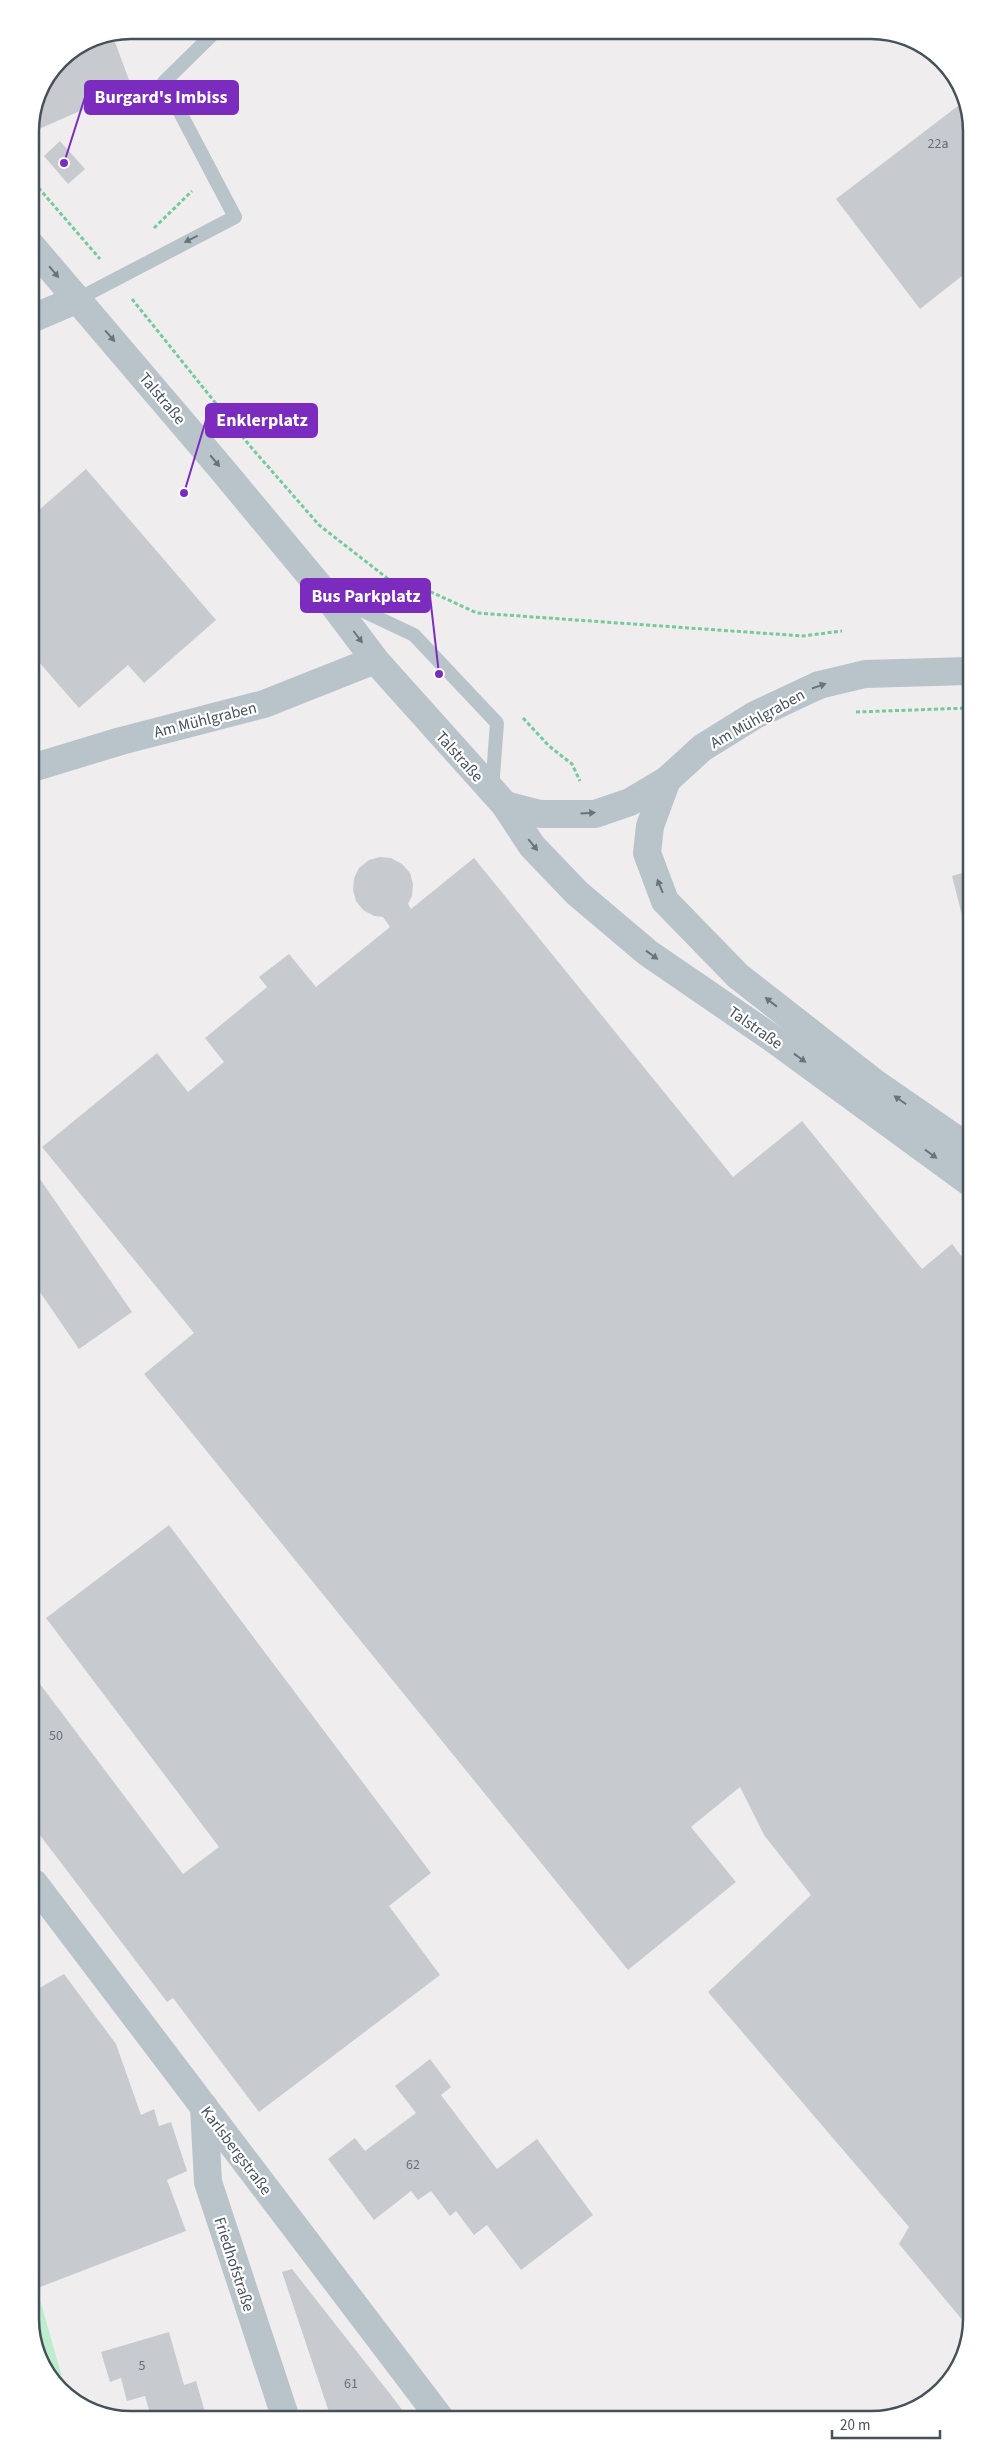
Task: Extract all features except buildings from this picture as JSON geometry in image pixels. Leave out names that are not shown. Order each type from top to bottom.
[{"type":"street","name":"Talstraße","points":[[39,254],[163,398],[324,592],[375,660],[499,798],[532,846],[577,893],[648,953],[772,1038],[963,1178]]},
{"type":"street","points":[[39,316],[78,299]]},
{"type":"street","name":"Am Mühlgraben","points":[[39,766],[121,740],[264,704],[375,660]]},
{"type":"street","name":"Am Mühlgraben","points":[[499,798],[540,814],[595,814],[630,802],[667,780],[702,748],[755,715],[818,685],[865,674],[963,671]]},
{"type":"street","name":"Talstraße","points":[[667,780],[650,826],[647,853],[666,901],[738,976],[875,1083],[963,1144]]},
{"type":"street","name":"Karlsbergstraße","points":[[39,1898],[204,2107],[435,2411]]},
{"type":"street","name":"Friedhofstraße","points":[[204,2107],[208,2182],[283,2411]]},
{"type":"lane","points":[[78,299],[235,217],[164,82],[208,39]]},
{"type":"lane","points":[[324,592],[414,635],[496,722],[499,798]]},
{"type":"path","points":[[39,189],[116,279],[250,446],[319,524],[338,540]]},
{"type":"path","points":[[153,229],[178,205]]},
{"type":"path","points":[[410,596],[430,592],[477,613],[803,636],[842,631]]},
{"type":"path","points":[[854,712],[963,708]]},
{"type":"green space","points":[[39,2296],[63,2381],[48,2360],[44,2349],[39,2325]]},
{"type":"place","name":"Burgard's Imbiss","points":[[64,163]]},
{"type":"place","name":"Enklerplatz","points":[[184,493]]},
{"type":"place","name":"Bus Parkplatz","points":[[439,674]]}]
